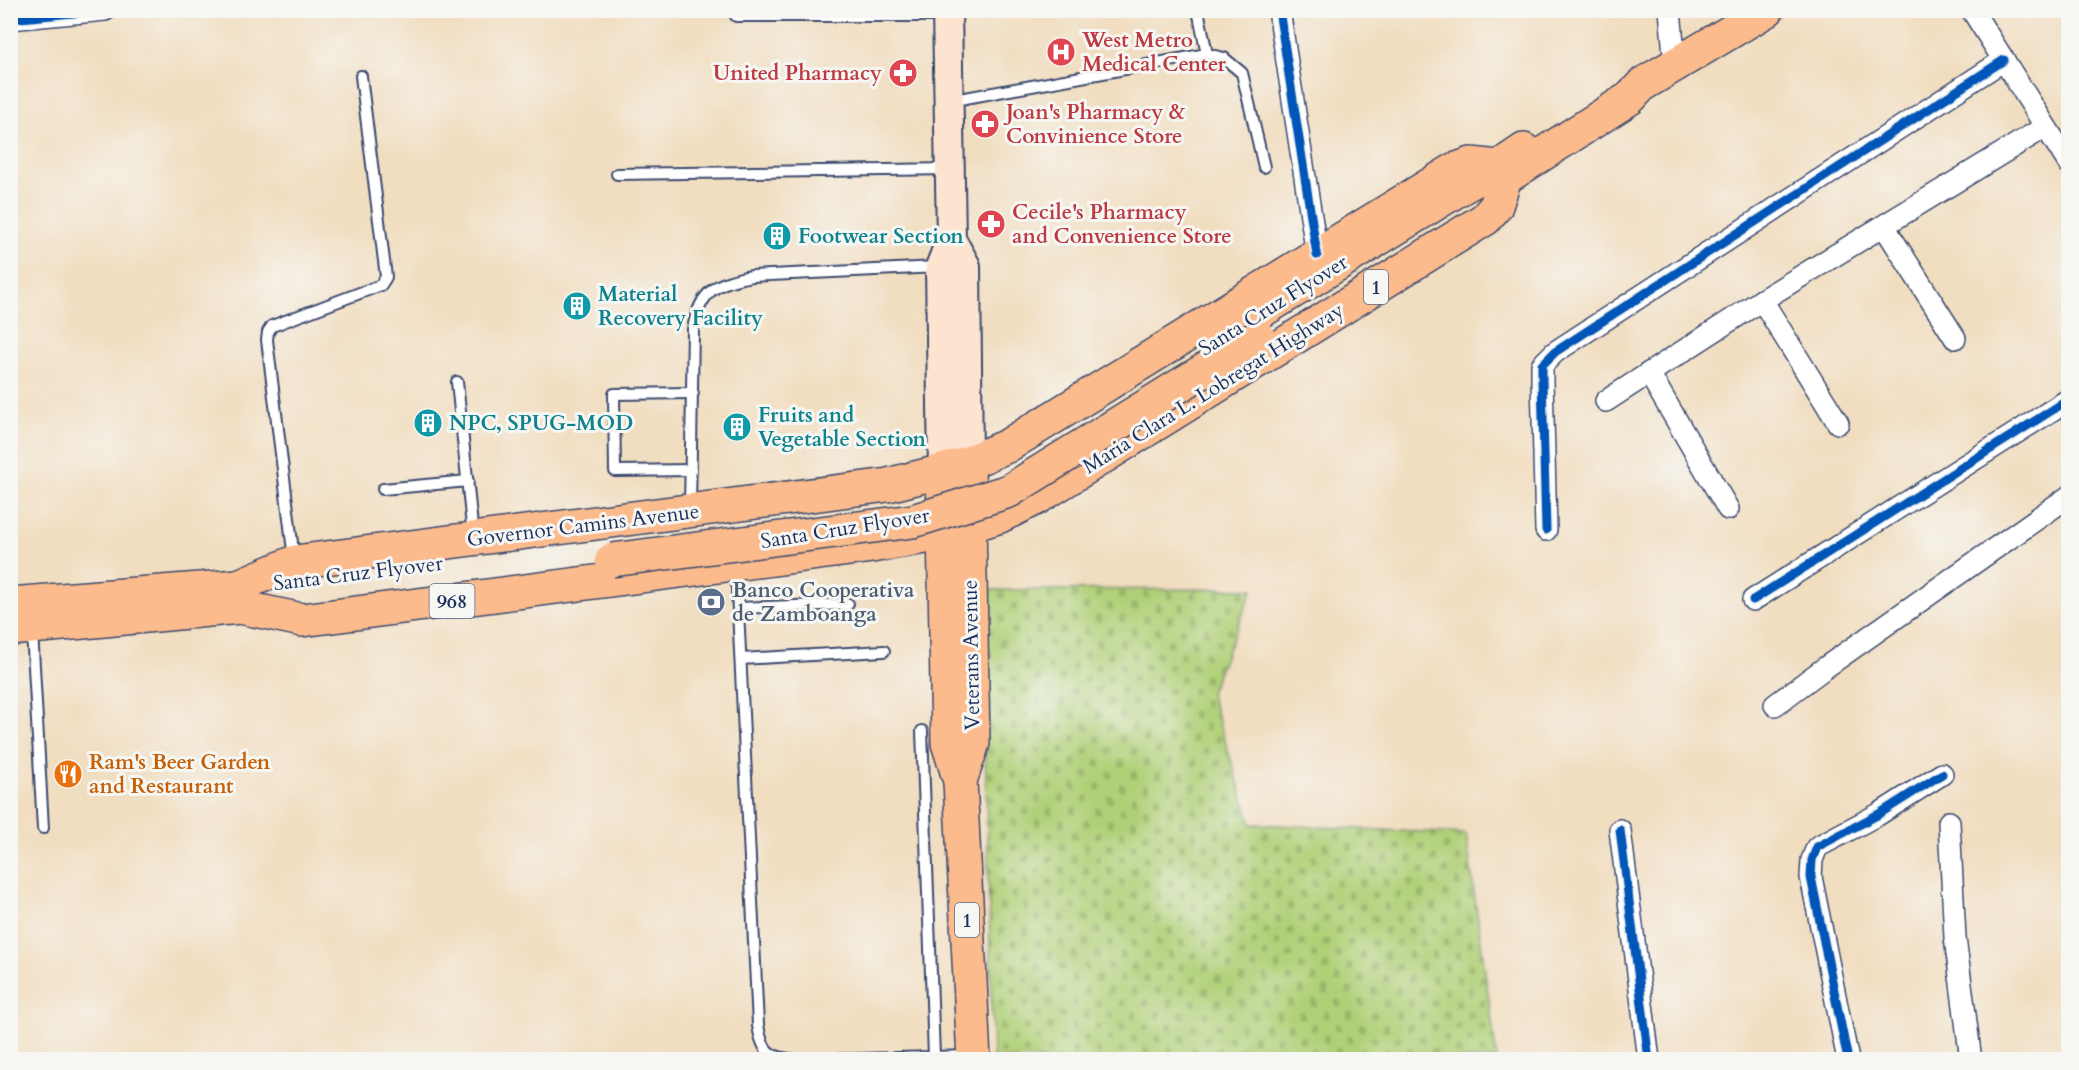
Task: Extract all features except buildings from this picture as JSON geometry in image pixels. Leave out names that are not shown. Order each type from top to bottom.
[{"type":"main road","points":[[947,13],[956,467],[1007,446],[1031,432],[1454,170],[1471,164],[1502,173],[1630,98],[1659,75],[1767,10]]},
{"type":"main road","name":"Santa Cruz Flyover","points":[[239,596],[610,551],[914,521],[1009,491],[1252,329],[1474,202],[1502,173]]},
{"type":"main road","name":"Maria Clara L. Lobregat Highway","points":[[957,531],[1017,509],[1485,219],[1497,206],[1502,173]]},
{"type":"main road","points":[[1196,330],[1227,379]]},
{"type":"main road","points":[[1113,381],[1144,430]]},
{"type":"main road","points":[[1031,432],[1062,482]]},
{"type":"main road","name":"Governor Camins Avenue","points":[[18,620],[239,596],[295,562],[888,485],[956,467]]},
{"type":"main road","name":"1","points":[[956,467],[957,531]]},
{"type":"main road","points":[[857,489],[865,547]]},
{"type":"main road","points":[[751,562],[757,502]]},
{"type":"main road","points":[[657,516],[664,573]]},
{"type":"main road","name":"Governor Camins Avenue","points":[[239,596],[302,620],[865,547],[957,531]]},
{"type":"main road","name":"Veterans Avenue","points":[[957,531],[948,743],[960,781],[973,1058]]},
{"type":"street","points":[[10,19],[105,10]]},
{"type":"street","points":[[1279,10],[1317,255]]},
{"type":"street","points":[[1659,75],[1670,10]]},
{"type":"street","points":[[1972,10],[2045,127],[2066,154]]},
{"type":"street","points":[[1546,530],[1542,365],[1555,352],[2004,60]]},
{"type":"street","points":[[1606,401],[1762,300],[2045,127]]},
{"type":"street","points":[[1884,226],[1955,338]]},
{"type":"street","points":[[1762,300],[1838,423]]},
{"type":"street","points":[[1649,373],[1728,509]]},
{"type":"street","points":[[1753,600],[2068,400]]},
{"type":"street","points":[[1776,705],[1826,667],[2068,497]]},
{"type":"street","points":[[1848,1059],[1811,877],[1812,860],[1817,847],[1879,814],[1942,774]]},
{"type":"street","points":[[1949,822],[1955,938],[1971,1059]]},
{"type":"street","points":[[1620,830],[1649,1059]]},
{"type":"lane","points":[[1198,10],[1207,54]]},
{"type":"lane","points":[[736,16],[947,13]]},
{"type":"lane","points":[[949,101],[1207,54],[1224,58],[1242,73],[1264,167]]},
{"type":"lane","points":[[295,562],[268,332],[272,326],[381,285],[386,277],[361,76]]},
{"type":"lane","points":[[617,174],[950,169]]},
{"type":"lane","points":[[690,511],[693,329],[696,313],[703,298],[712,289],[752,276],[953,261]]},
{"type":"lane","points":[[457,382],[474,539]]},
{"type":"lane","points":[[691,470],[615,471],[614,394],[693,393]]},
{"type":"lane","points":[[383,489],[468,481]]},
{"type":"lane","points":[[751,562],[738,608],[758,1024],[760,1039],[773,1056],[798,1059]]},
{"type":"lane","points":[[738,608],[848,604]]},
{"type":"lane","points":[[18,620],[43,828]]},
{"type":"lane","points":[[741,659],[885,651]]},
{"type":"lane","points":[[922,731],[934,1056]]},
{"type":"lane","points":[[822,1059],[934,1056],[973,1058]]},
{"type":"green space","points":[[1253,589],[1210,693],[1251,824],[1466,834],[1497,1059],[993,1059],[981,590]]},
{"type":"cycle path","points":[[10,19],[105,10]]},
{"type":"cycle path","points":[[1279,10],[1317,255]]},
{"type":"cycle path","points":[[1546,530],[1542,365],[1555,352],[2004,60]]},
{"type":"cycle path","points":[[1753,600],[2068,400]]},
{"type":"cycle path","points":[[1848,1060],[1811,877],[1812,860],[1817,847],[1879,814],[1942,774]]},
{"type":"cycle path","points":[[1620,830],[1649,1060]]},
{"type":"place","name":"West Metro Medical Center","points":[[1061,52]]},
{"type":"place","name":"United Pharmacy","points":[[903,73]]},
{"type":"place","name":"Joan's Pharmacy & Convinience Store","points":[[985,124]]},
{"type":"place","name":"Cecile's Pharmacy and Convenience Store","points":[[991,224]]},
{"type":"place","name":"Footwear Section","points":[[777,236]]},
{"type":"place","name":"Material Recovery Facility","points":[[577,306]]},
{"type":"place","name":"NPC, SPUG-MOD","points":[[428,423]]},
{"type":"place","name":"Fruits and Vegetable Section","points":[[737,427]]},
{"type":"place","name":"Banco Cooperativa de Zamboanga","points":[[711,602]]},
{"type":"place","name":"Ram's Beer Garden and Restaurant","points":[[68,774]]}]
